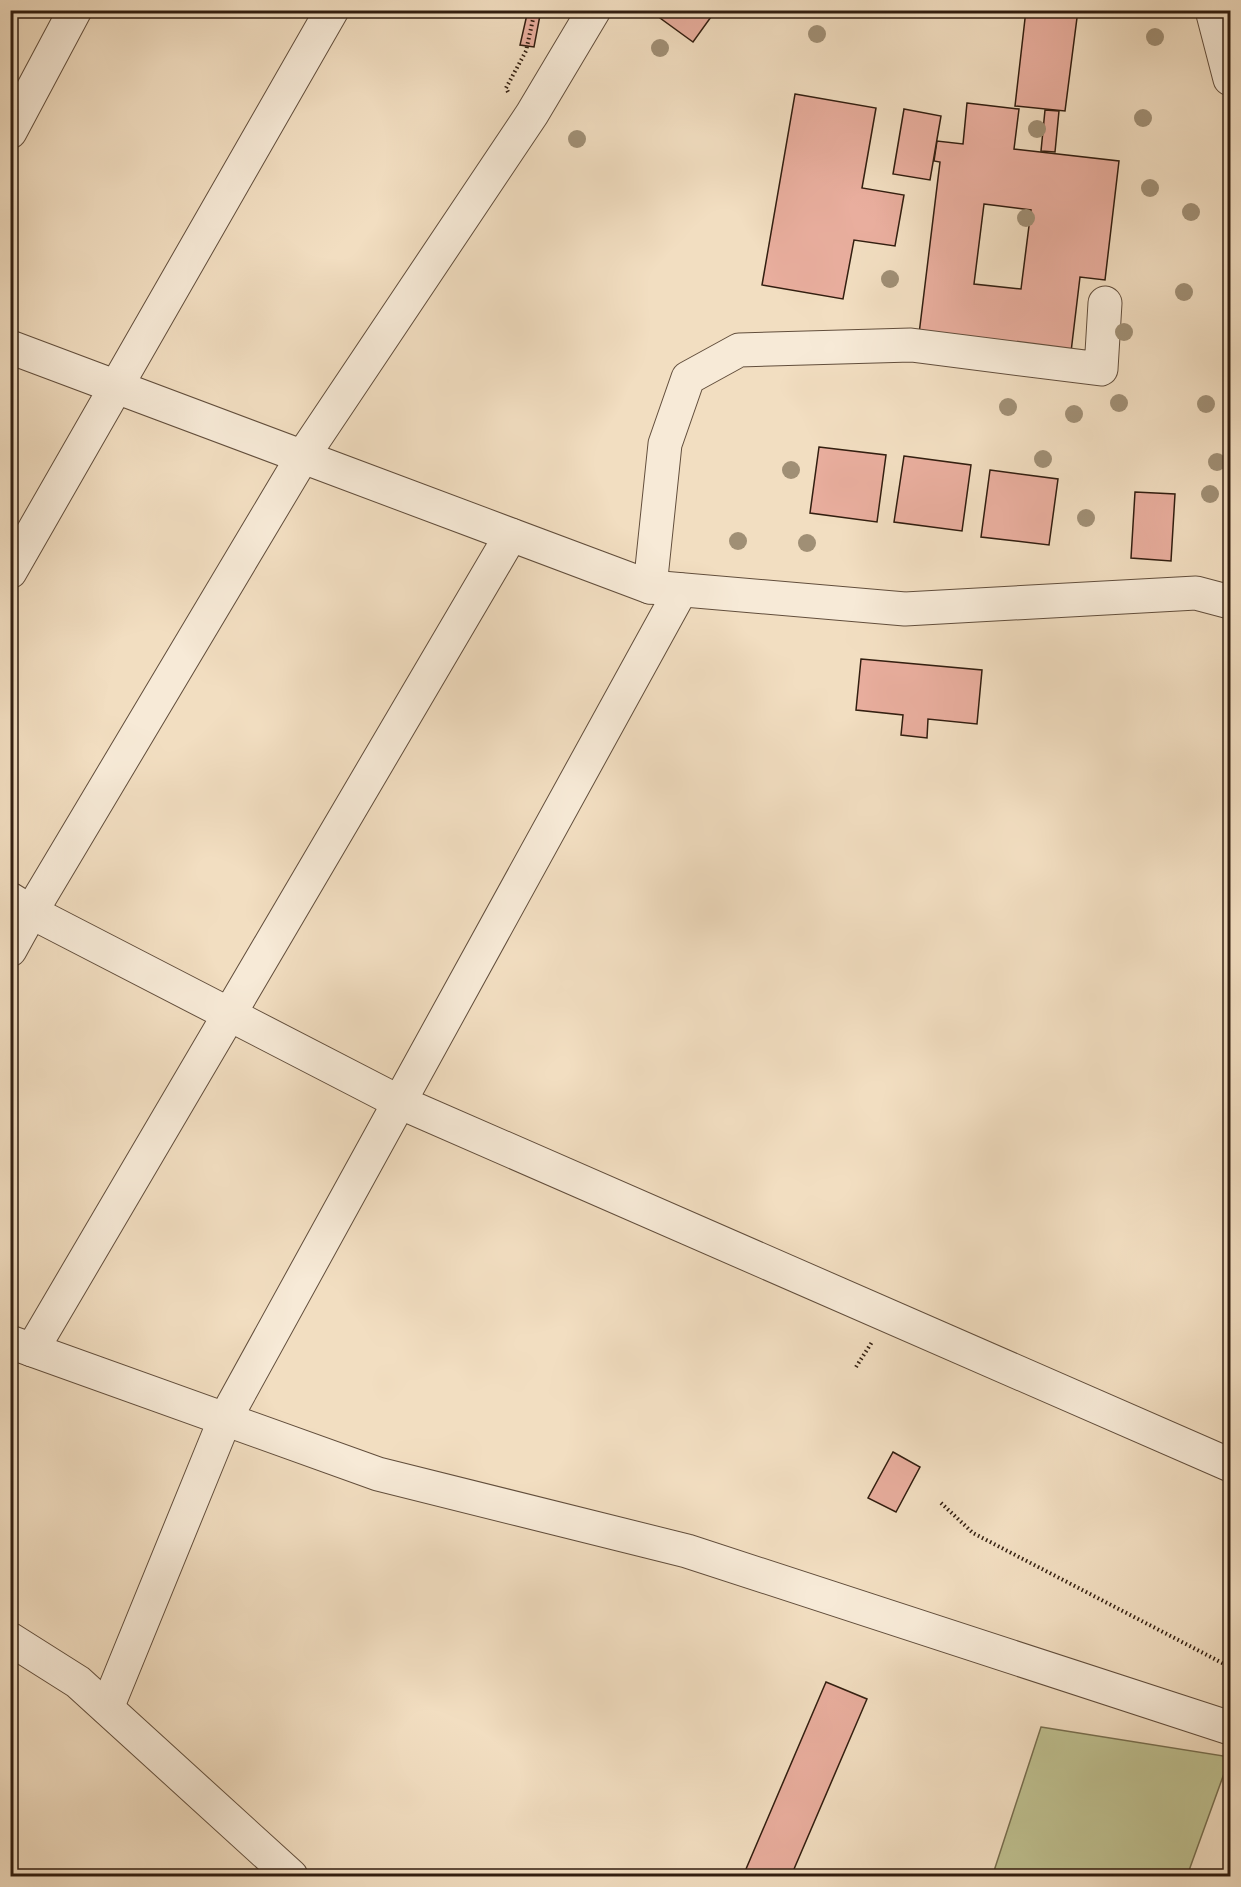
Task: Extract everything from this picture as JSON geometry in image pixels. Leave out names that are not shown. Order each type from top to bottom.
[{"type":"street","points":[[10,132],[75,10]]},
{"type":"street","points":[[10,572],[332,10]]},
{"type":"street","points":[[10,950],[21,906],[303,456],[532,114],[594,10]]},
{"type":"street","points":[[1212,10],[1230,78]]},
{"type":"street","points":[[107,1708],[225,1419],[399,1102],[665,589],[665,444],[688,378],[739,350],[911,345],[1101,369],[1105,303]]},
{"type":"street","points":[[10,347],[511,535],[665,589],[905,609],[1196,593],[1230,602]]},
{"type":"street","points":[[511,535],[229,1014],[21,1346],[378,1474],[687,1551],[1230,1728]]},
{"type":"street","points":[[21,906],[399,1102],[1230,1465]]},
{"type":"street","points":[[10,1639],[78,1682],[291,1876]]},
{"type":"path","points":[[526,51],[535,10]]},
{"type":"path","points":[[941,1503],[973,1533],[1230,1667]]},
{"type":"green space","points":[[1041,1727],[1230,1757],[1187,1876],[1001,1876],[993,1874]]},
{"type":"building","points":[[528,10],[541,10],[534,47],[520,45]]},
{"type":"building","points":[[649,10],[716,10],[693,42]]},
{"type":"building","points":[[1026,10],[1078,10],[1065,111],[1015,106]]},
{"type":"building","points":[[795,94],[876,108],[862,188],[904,195],[895,246],[854,240],[843,299],[762,285]]},
{"type":"building","points":[[967,103],[1019,109],[1014,149],[1119,161],[1105,280],[1080,277],[1071,352],[919,334],[940,162],[934,161],[937,141],[963,144]],"holes":[[[984,204],[1031,210],[1021,289],[974,284]]]},
{"type":"building","points":[[904,109],[941,116],[930,180],[893,174]]},
{"type":"building","points":[[1045,110],[1059,111],[1055,152],[1041,151]]},
{"type":"building","points":[[819,447],[886,455],[877,522],[810,513]]},
{"type":"building","points":[[904,456],[971,465],[962,531],[894,522]]},
{"type":"building","points":[[990,470],[1058,479],[1049,545],[981,537]]},
{"type":"building","points":[[1135,492],[1175,494],[1171,561],[1131,558]]},
{"type":"building","points":[[861,659],[982,670],[977,724],[928,719],[927,738],[901,735],[903,715],[856,710]]},
{"type":"building","points":[[893,1452],[920,1467],[896,1512],[868,1498]]},
{"type":"building","points":[[826,1682],[867,1699],[791,1876],[743,1876]]}]
